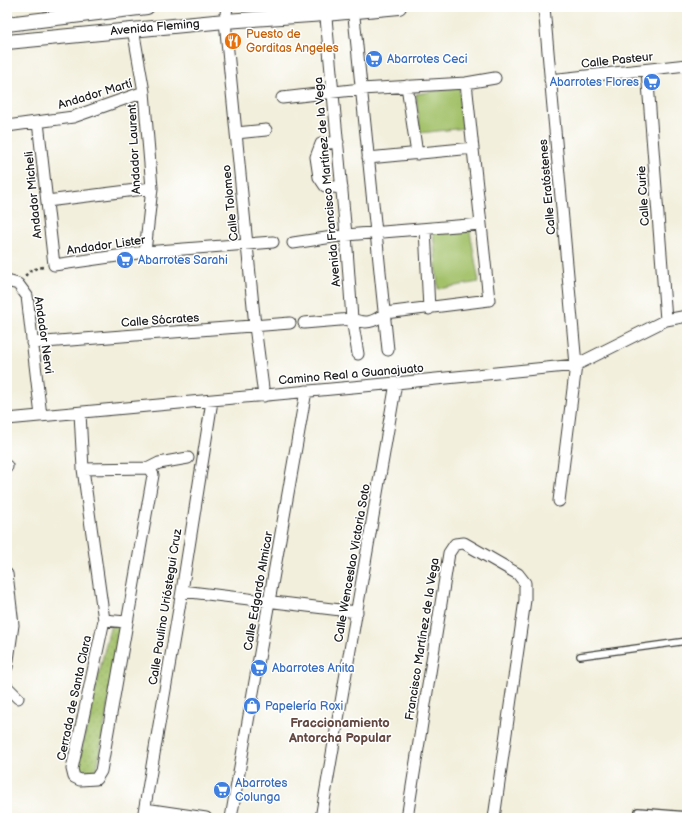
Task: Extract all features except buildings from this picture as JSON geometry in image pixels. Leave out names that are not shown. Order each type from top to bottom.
[{"type":"street","name":"Avenida Fleming","points":[[7,24],[147,7]]},
{"type":"street","name":"Avenida Fleming","points":[[7,42],[133,29],[226,14],[399,7]]},
{"type":"street","name":"Calle Eratóstenes","points":[[544,7],[576,365],[559,501]]},
{"type":"street","points":[[353,9],[388,350]]},
{"type":"street","name":"Avenida Francisco Martínez de la Vega","points":[[325,10],[338,142],[352,319],[358,354]]},
{"type":"street","name":"Calle Tolomeo","points":[[226,14],[255,326],[264,396]]},
{"type":"street","name":"Andador Laurent","points":[[133,29],[144,92],[152,188],[145,252]]},
{"type":"street","name":"Calle Pasteur","points":[[550,80],[687,65]]},
{"type":"street","name":"Calle Curie","points":[[647,70],[666,320]]},
{"type":"street","points":[[282,98],[361,89],[466,83],[495,78]]},
{"type":"street","points":[[304,323],[352,319],[360,322],[366,322],[376,320],[385,313],[429,309],[489,300],[466,83]]},
{"type":"street","points":[[407,86],[417,154]]},
{"type":"street","name":"Andador Martí","points":[[7,126],[73,117],[144,92]]},
{"type":"street","name":"Andador Micheli","points":[[38,122],[54,265]]},
{"type":"street","points":[[236,133],[266,130]]},
{"type":"street","points":[[338,142],[321,144],[316,157],[319,177],[325,186],[342,188]]},
{"type":"street","points":[[368,158],[473,148]]},
{"type":"street","points":[[47,201],[152,188]]},
{"type":"street","points":[[293,243],[346,235],[481,224]]},
{"type":"street","points":[[425,229],[429,309]]},
{"type":"street","name":"Andador Lister","points":[[54,265],[145,252],[228,247],[273,242]]},
{"type":"street","points":[[7,281],[18,284]]},
{"type":"street","name":"Andador Nervi","points":[[18,284],[28,296],[41,416]]},
{"type":"street","name":"Camino Real a Guanajuato","points":[[7,419],[212,401],[576,365],[666,320],[687,316]]},
{"type":"street","name":"Calle Sócrates","points":[[32,343],[290,323]]},
{"type":"street","name":"Calle Wenceslao Victoria Soto","points":[[321,818],[396,383]]},
{"type":"street","name":"Calle Edgardo Almicar","points":[[231,818],[306,391]]},
{"type":"street","name":"Calle Paulino Urióstegui Cruz","points":[[144,814],[212,401]]},
{"type":"street","name":"Cerrada de Santa Clara","points":[[80,413],[83,468],[104,620],[72,769],[74,777],[80,780],[96,779],[101,771],[153,475],[150,468]]},
{"type":"street","points":[[83,468],[150,468],[159,463],[188,458]]},
{"type":"street","name":"Francisco Martínez de la Vega","points":[[407,818],[450,553],[455,544],[464,543],[518,574],[525,583],[525,600],[494,818]]},
{"type":"street","points":[[7,574],[13,625],[7,667]]},
{"type":"street","points":[[182,590],[356,612]]},
{"type":"street","points":[[104,620],[126,622]]},
{"type":"street","points":[[7,687],[18,698]]},
{"type":"street","points":[[144,814],[206,818]]},
{"type":"lane","points":[[580,656],[687,641]]},
{"type":"lane","points":[[638,811],[687,815]]},
{"type":"path","name":"Andador Lister","points":[[18,284],[31,270],[54,265]]},
{"type":"green space","points":[[459,87],[465,128],[420,133],[416,94]]},
{"type":"green space","points":[[469,226],[479,282],[438,289],[433,231]]},
{"type":"green space","points":[[121,625],[97,770],[76,771],[110,627]]},
{"type":"place","name":"Puesto de Gorditas Angeles","points":[[233,41]]},
{"type":"place","name":"Abarrotes Ceci","points":[[374,59]]},
{"type":"place","name":"Abarrotes Flores","points":[[652,82]]},
{"type":"place","name":"Abarrotes Sarahi","points":[[125,260]]},
{"type":"place","name":"Abarrotes Anita","points":[[259,668]]},
{"type":"place","name":"Papelería Roxi","points":[[252,706]]},
{"type":"place","name":"Abarrotes Colunga","points":[[222,790]]},
{"type":"district","name":"Fraccionamiento Antorcha Popular","points":[[340,730]]}]
